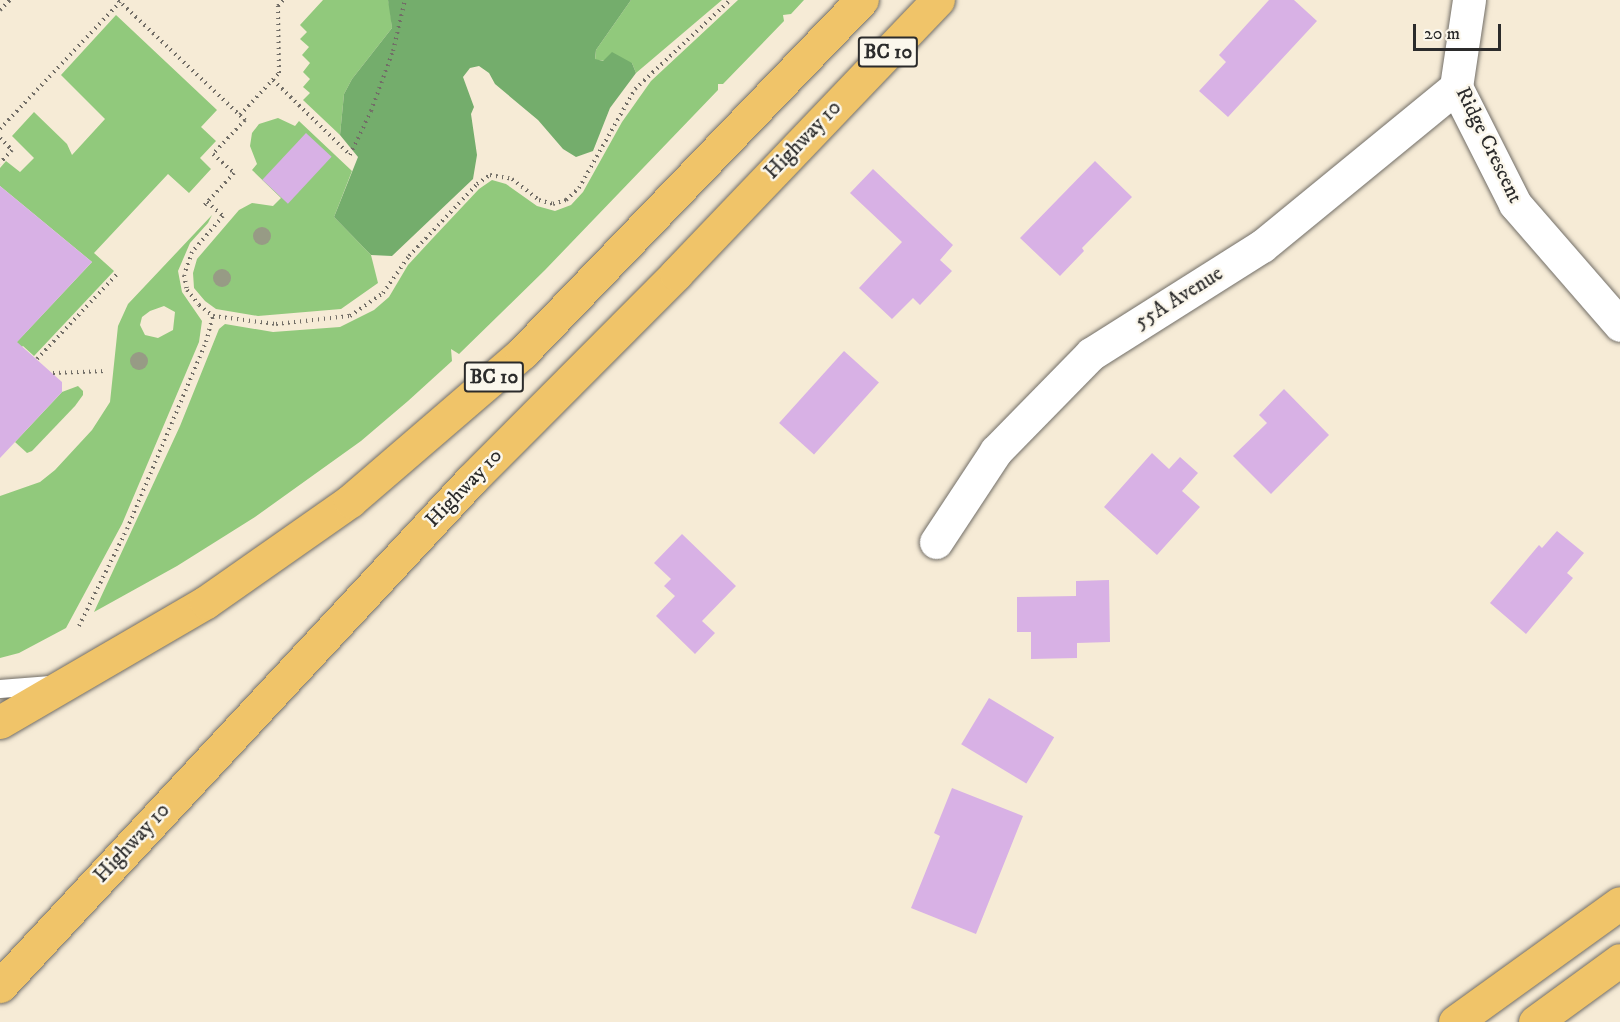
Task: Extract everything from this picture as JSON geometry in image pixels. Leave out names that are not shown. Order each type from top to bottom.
[{"type":"main road","name":"BC 10","points":[[0,722],[206,602],[350,501],[513,361],[862,0]]},
{"type":"main road","name":"Highway 10","points":[[0,986],[471,480],[676,274],[938,0]]},
{"type":"main road","points":[[1456,1022],[1620,903]]},
{"type":"main road","points":[[1535,1022],[1620,960]]},
{"type":"street","name":"Ridge Crescent","points":[[1469,0],[1456,87],[1515,204],[1620,325]]},
{"type":"street","name":"55A Avenue","points":[[936,542],[996,451],[1091,354],[1263,246],[1456,87]]},
{"type":"lane","points":[[0,689],[68,684]]},
{"type":"path","points":[[0,10],[10,0]]},
{"type":"path","points":[[240,115],[279,73],[278,6],[283,0]]},
{"type":"path","points":[[273,80],[350,155],[371,111],[393,51],[405,0]]},
{"type":"path","points":[[207,202],[224,216],[192,252],[184,275],[187,290],[199,305],[213,316],[276,324],[350,316],[383,293],[409,256],[477,184],[490,175],[512,179],[539,200],[553,204],[566,200],[579,188],[635,89],[730,0]]},
{"type":"path","points":[[0,129],[119,1],[245,120],[213,154],[234,173],[203,207]]},
{"type":"path","points":[[0,138],[12,150],[0,163]]},
{"type":"path","points":[[38,359],[117,274]]},
{"type":"path","points":[[79,626],[127,530],[206,342],[213,316]]},
{"type":"path","points":[[53,373],[106,370]]},
{"type":"green space","points":[[323,0],[388,0],[390,8],[392,28],[352,79],[344,94],[340,135],[303,100],[310,93],[303,87],[310,79],[303,72],[310,63],[302,55],[309,47],[300,39],[307,32],[300,25]]},
{"type":"green space","points":[[388,0],[631,0],[596,50],[595,59],[603,61],[612,52],[632,63],[636,73],[610,108],[593,151],[576,157],[563,149],[538,120],[495,84],[489,73],[479,66],[470,68],[463,77],[474,107],[471,114],[477,155],[473,179],[392,256],[371,255],[334,217],[358,157],[340,135],[344,94],[352,79],[392,28]]},
{"type":"green space","points":[[631,0],[722,0],[636,73],[632,63],[595,60],[596,50]]},
{"type":"green space","points":[[738,0],[804,0],[791,14],[783,15],[784,21],[723,84],[718,84],[718,90],[545,270],[459,354],[451,349],[452,361],[408,401],[361,441],[255,517],[177,566],[94,612],[180,426],[219,329],[225,324],[273,332],[340,327],[374,310],[389,297],[408,265],[479,189],[492,180],[506,184],[537,206],[555,211],[571,205],[583,192],[622,122],[651,81]]},
{"type":"green space","points":[[116,15],[217,110],[201,127],[216,141],[200,158],[211,169],[189,193],[168,174],[94,253],[114,271],[34,356],[23,346],[17,350],[13,346],[92,262],[0,186],[0,168],[6,161],[20,172],[34,158],[12,136],[34,112],[67,144],[72,155],[105,119],[61,75]]},
{"type":"green space","points":[[278,118],[295,126],[299,121],[352,171],[334,217],[371,255],[378,283],[341,309],[258,316],[216,309],[205,301],[194,288],[193,273],[197,259],[239,210],[252,203],[273,206],[281,198],[252,170],[257,164],[250,146],[252,133],[259,124]]},
{"type":"green space","points":[[212,215],[190,243],[178,271],[182,292],[202,321],[199,342],[122,524],[66,628],[19,653],[0,658],[0,496],[40,482],[55,470],[92,430],[110,402],[118,326],[128,304]],"holes":[[[164,306],[175,312],[173,330],[158,338],[145,335],[140,325],[142,317]]]},
{"type":"green space","points":[[78,386],[83,391],[83,395],[32,451],[27,453],[15,442],[62,392]]},
{"type":"building","points":[[1269,0],[1294,0],[1317,21],[1228,117],[1199,91],[1226,62],[1219,55]]},
{"type":"building","points":[[306,133],[332,157],[288,204],[262,180]]},
{"type":"building","points":[[1095,161],[1132,197],[1082,248],[1084,251],[1060,276],[1020,238]]},
{"type":"building","points":[[873,169],[953,245],[940,260],[952,271],[920,305],[913,298],[892,319],[859,288],[902,242],[850,193]]},
{"type":"building","points":[[0,186],[92,262],[17,342],[62,382],[62,392],[0,458]]},
{"type":"building","points":[[844,351],[879,382],[814,455],[779,423]]},
{"type":"building","points":[[1284,389],[1329,435],[1271,494],[1233,456],[1267,423],[1259,415]]},
{"type":"building","points":[[1152,453],[1169,469],[1180,457],[1198,473],[1182,491],[1200,507],[1157,555],[1104,507]]},
{"type":"building","points":[[1557,531],[1584,553],[1567,573],[1573,578],[1526,634],[1490,603],[1539,545],[1542,548]]},
{"type":"building","points":[[682,534],[736,586],[702,621],[715,633],[695,654],[656,616],[675,596],[664,586],[671,579],[654,563]]},
{"type":"building","points":[[1109,580],[1110,642],[1077,643],[1077,658],[1031,659],[1031,632],[1017,632],[1017,597],[1076,596],[1076,581]]},
{"type":"building","points":[[989,698],[1054,737],[1026,783],[961,744]]},
{"type":"building","points":[[952,788],[1023,816],[976,934],[911,908],[940,836],[934,833]]}]
